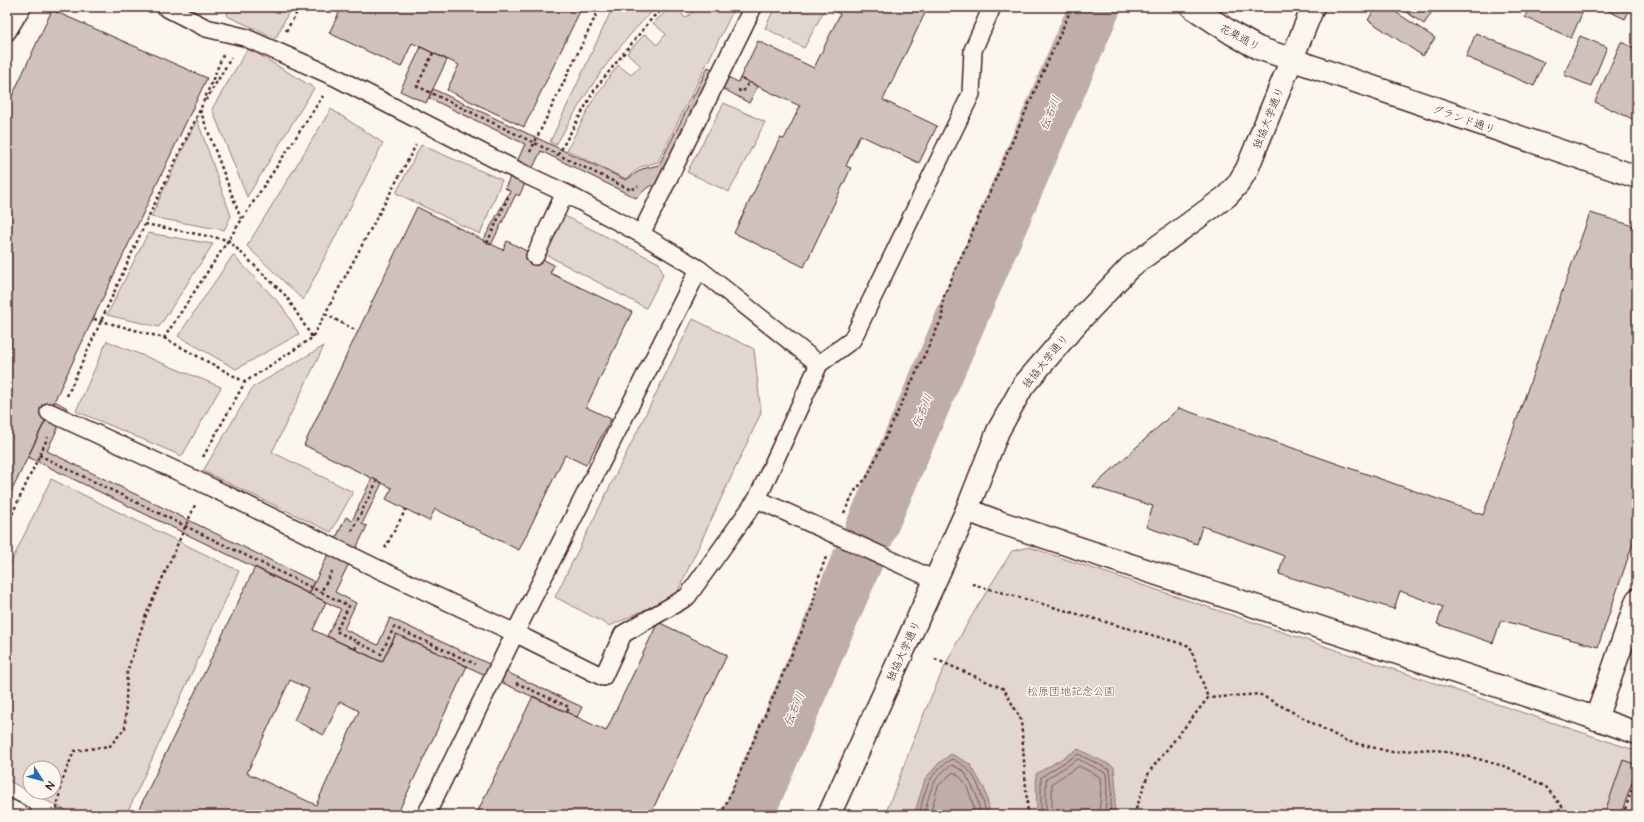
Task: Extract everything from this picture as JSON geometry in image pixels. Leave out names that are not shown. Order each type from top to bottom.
[{"type":"street","name":"花栗通り","points":[[1192,7],[1233,34],[1258,48],[1292,60]]},
{"type":"street","name":"独協大学通り","points":[[829,815],[966,510],[998,431],[1023,386],[1077,323],[1130,267],[1227,196],[1238,184],[1247,169],[1313,7]]},
{"type":"street","name":"グランド通り","points":[[1292,60],[1637,177]]},
{"type":"street","points":[[966,510],[1637,733]]},
{"type":"street","points":[[1591,717],[1637,600]]},
{"type":"lane","points":[[7,32],[22,7]]},
{"type":"lane","points":[[166,7],[206,28],[238,36],[335,77],[520,172],[565,193],[641,234],[699,269],[819,364]]},
{"type":"lane","points":[[641,234],[753,7]]},
{"type":"lane","points":[[53,414],[198,481],[374,567],[515,633],[603,677],[623,634],[687,597],[757,499],[819,364],[852,340],[971,94],[973,50],[992,7]]},
{"type":"lane","points":[[535,256],[565,193]]},
{"type":"lane","points":[[426,815],[515,633],[699,269]]},
{"type":"lane","points":[[757,499],[935,580]]},
{"type":"lane","points":[[7,807],[23,815]]},
{"type":"path","points":[[534,143],[600,7]]},
{"type":"path","points":[[558,155],[595,89],[653,17],[666,7]]},
{"type":"path","points":[[721,815],[812,608],[818,580],[854,492],[868,477],[942,318],[943,298],[1072,7]]},
{"type":"path","points":[[7,525],[39,455],[53,414],[101,320],[145,224],[200,110],[238,36]]},
{"type":"path","points":[[238,36],[200,110],[242,220]]},
{"type":"path","points":[[433,53],[417,86],[631,190],[645,183]]},
{"type":"path","points":[[164,338],[335,77]]},
{"type":"path","points":[[717,79],[743,92],[749,82]]},
{"type":"path","points":[[56,815],[60,784],[74,751],[110,746],[125,728],[127,672],[146,615],[186,526],[198,481],[245,382],[312,338],[428,124]]},
{"type":"path","points":[[145,224],[228,240],[286,296],[312,338]]},
{"type":"path","points":[[325,314],[357,331]]},
{"type":"path","points":[[94,318],[164,338],[245,382]]},
{"type":"path","points":[[39,455],[349,606],[336,631],[381,654],[394,627],[569,707],[567,712]]},
{"type":"path","points":[[321,592],[376,481]]},
{"type":"path","points":[[374,567],[406,509]]},
{"type":"path","points":[[972,584],[1190,646],[1208,698]]},
{"type":"path","points":[[355,649],[358,642]]},
{"type":"path","points":[[935,659],[1004,690],[1021,720],[1028,815]]},
{"type":"path","points":[[1134,815],[1149,772],[1208,698],[1259,694],[1346,741],[1392,752],[1432,749],[1471,757],[1507,767],[1546,787],[1569,815]]},
{"type":"path","points":[[1623,815],[1637,775]]},
{"type":"green space","points":[[229,7],[291,7],[276,38],[227,16]]},
{"type":"green space","points":[[613,7],[657,7],[627,38],[601,72],[556,145],[550,142]]},
{"type":"green space","points":[[671,7],[677,7],[685,18],[696,10],[695,7],[735,7],[658,162],[640,167],[626,179],[567,150],[593,100],[618,65],[631,75],[641,66],[627,53],[645,34],[657,45],[666,34],[653,23]]},
{"type":"green space","points":[[775,7],[826,7],[804,48],[765,28]]},
{"type":"green space","points":[[248,48],[314,88],[247,197],[212,109]]},
{"type":"green space","points":[[724,103],[765,122],[729,192],[687,172]]},
{"type":"green space","points":[[331,109],[383,143],[303,300],[247,246]]},
{"type":"green space","points":[[197,119],[231,216],[224,230],[151,217]]},
{"type":"green space","points":[[421,145],[502,180],[480,234],[396,193]]},
{"type":"green space","points":[[563,215],[659,263],[663,275],[646,308],[545,254]]},
{"type":"green space","points":[[148,233],[213,244],[159,327],[107,315]]},
{"type":"green space","points":[[233,255],[282,306],[299,334],[236,369],[178,336]]},
{"type":"green space","points":[[693,319],[754,349],[761,413],[676,595],[610,626],[555,597]]},
{"type":"green space","points":[[107,341],[221,387],[182,456],[76,411]]},
{"type":"green space","points":[[324,346],[272,452],[353,492],[331,532],[203,471],[253,387]]},
{"type":"green space","points":[[51,479],[239,571],[126,815],[74,815],[45,800],[62,800],[62,760],[22,760],[22,788],[7,780],[7,571]]},
{"type":"green space","name":"松原団地記念公園","points":[[1029,547],[1637,751],[1637,815],[885,815],[924,713],[958,641],[980,602],[1012,551]]},
{"type":"water","points":[[1078,749],[1114,767],[1116,790],[1114,815],[1037,815],[1036,774]]},
{"type":"water","points":[[951,754],[970,764],[985,790],[990,813],[992,815],[914,815],[925,779],[939,763]]},
{"type":"building","points":[[342,7],[582,7],[524,127],[447,90],[459,65],[412,43],[401,67],[329,33]]},
{"type":"building","points":[[836,7],[928,7],[883,100],[937,126],[919,163],[860,135],[846,166],[851,168],[804,267],[734,233],[780,138],[784,139],[800,106],[740,78],[758,41],[814,68],[840,14],[834,11]]},
{"type":"building","points":[[1376,7],[1388,7],[1435,38],[1423,56],[1368,20]]},
{"type":"building","points":[[1399,7],[1435,7],[1424,24]]},
{"type":"building","points":[[1501,7],[1514,7],[1512,12]]},
{"type":"building","points":[[1529,7],[1585,7],[1571,38],[1525,17]]},
{"type":"building","points":[[1600,7],[1631,7],[1625,19]]},
{"type":"building","points":[[52,10],[207,78],[7,501],[7,107]]},
{"type":"building","points":[[1476,33],[1544,62],[1534,86],[1466,57]]},
{"type":"building","points":[[1580,36],[1607,47],[1591,86],[1564,75]]},
{"type":"building","points":[[1621,42],[1637,49],[1634,59],[1637,61],[1637,121],[1595,102]]},
{"type":"building","points":[[421,47],[447,60],[426,103],[400,91]]},
{"type":"building","points":[[708,67],[738,82],[740,78],[758,86],[749,103],[717,85],[670,180],[648,187],[636,198],[541,151],[519,196],[516,194],[491,245],[483,241],[510,191],[505,188],[525,144],[429,98],[433,89],[626,180],[642,169],[659,165]]},
{"type":"building","points":[[417,207],[503,250],[507,241],[554,265],[550,273],[632,312],[586,407],[611,419],[586,465],[565,455],[519,550],[435,509],[429,521],[386,499],[392,488],[304,445]]},
{"type":"building","points":[[1590,213],[1637,227],[1637,531],[1598,647],[1501,620],[1493,643],[1437,624],[1443,607],[1400,591],[1394,609],[1279,574],[1284,556],[1202,526],[1197,544],[1146,527],[1153,506],[1093,487],[1179,408],[1483,515]]},
{"type":"building","points":[[55,401],[67,408],[47,451],[315,582],[309,594],[28,457]]},
{"type":"building","points":[[372,478],[382,483],[362,524],[367,526],[335,592],[356,603],[344,629],[378,645],[390,618],[582,707],[577,717],[396,634],[382,662],[327,636],[341,609],[309,594],[346,517],[352,521]]},
{"type":"building","points":[[255,567],[326,602],[313,630],[382,662],[396,634],[467,666],[397,815],[141,815],[137,813]],"holes":[[[290,680],[309,689],[294,720],[324,735],[340,701],[359,711],[316,805],[247,773]]]},
{"type":"building","points":[[658,622],[727,655],[650,815],[476,815],[533,696],[606,731]]},
{"type":"building","points":[[1623,760],[1637,765],[1637,768],[1621,814],[1606,809]]},
{"type":"waterway","name":"伝右川","points":[[748,815],[1095,7]]}]
